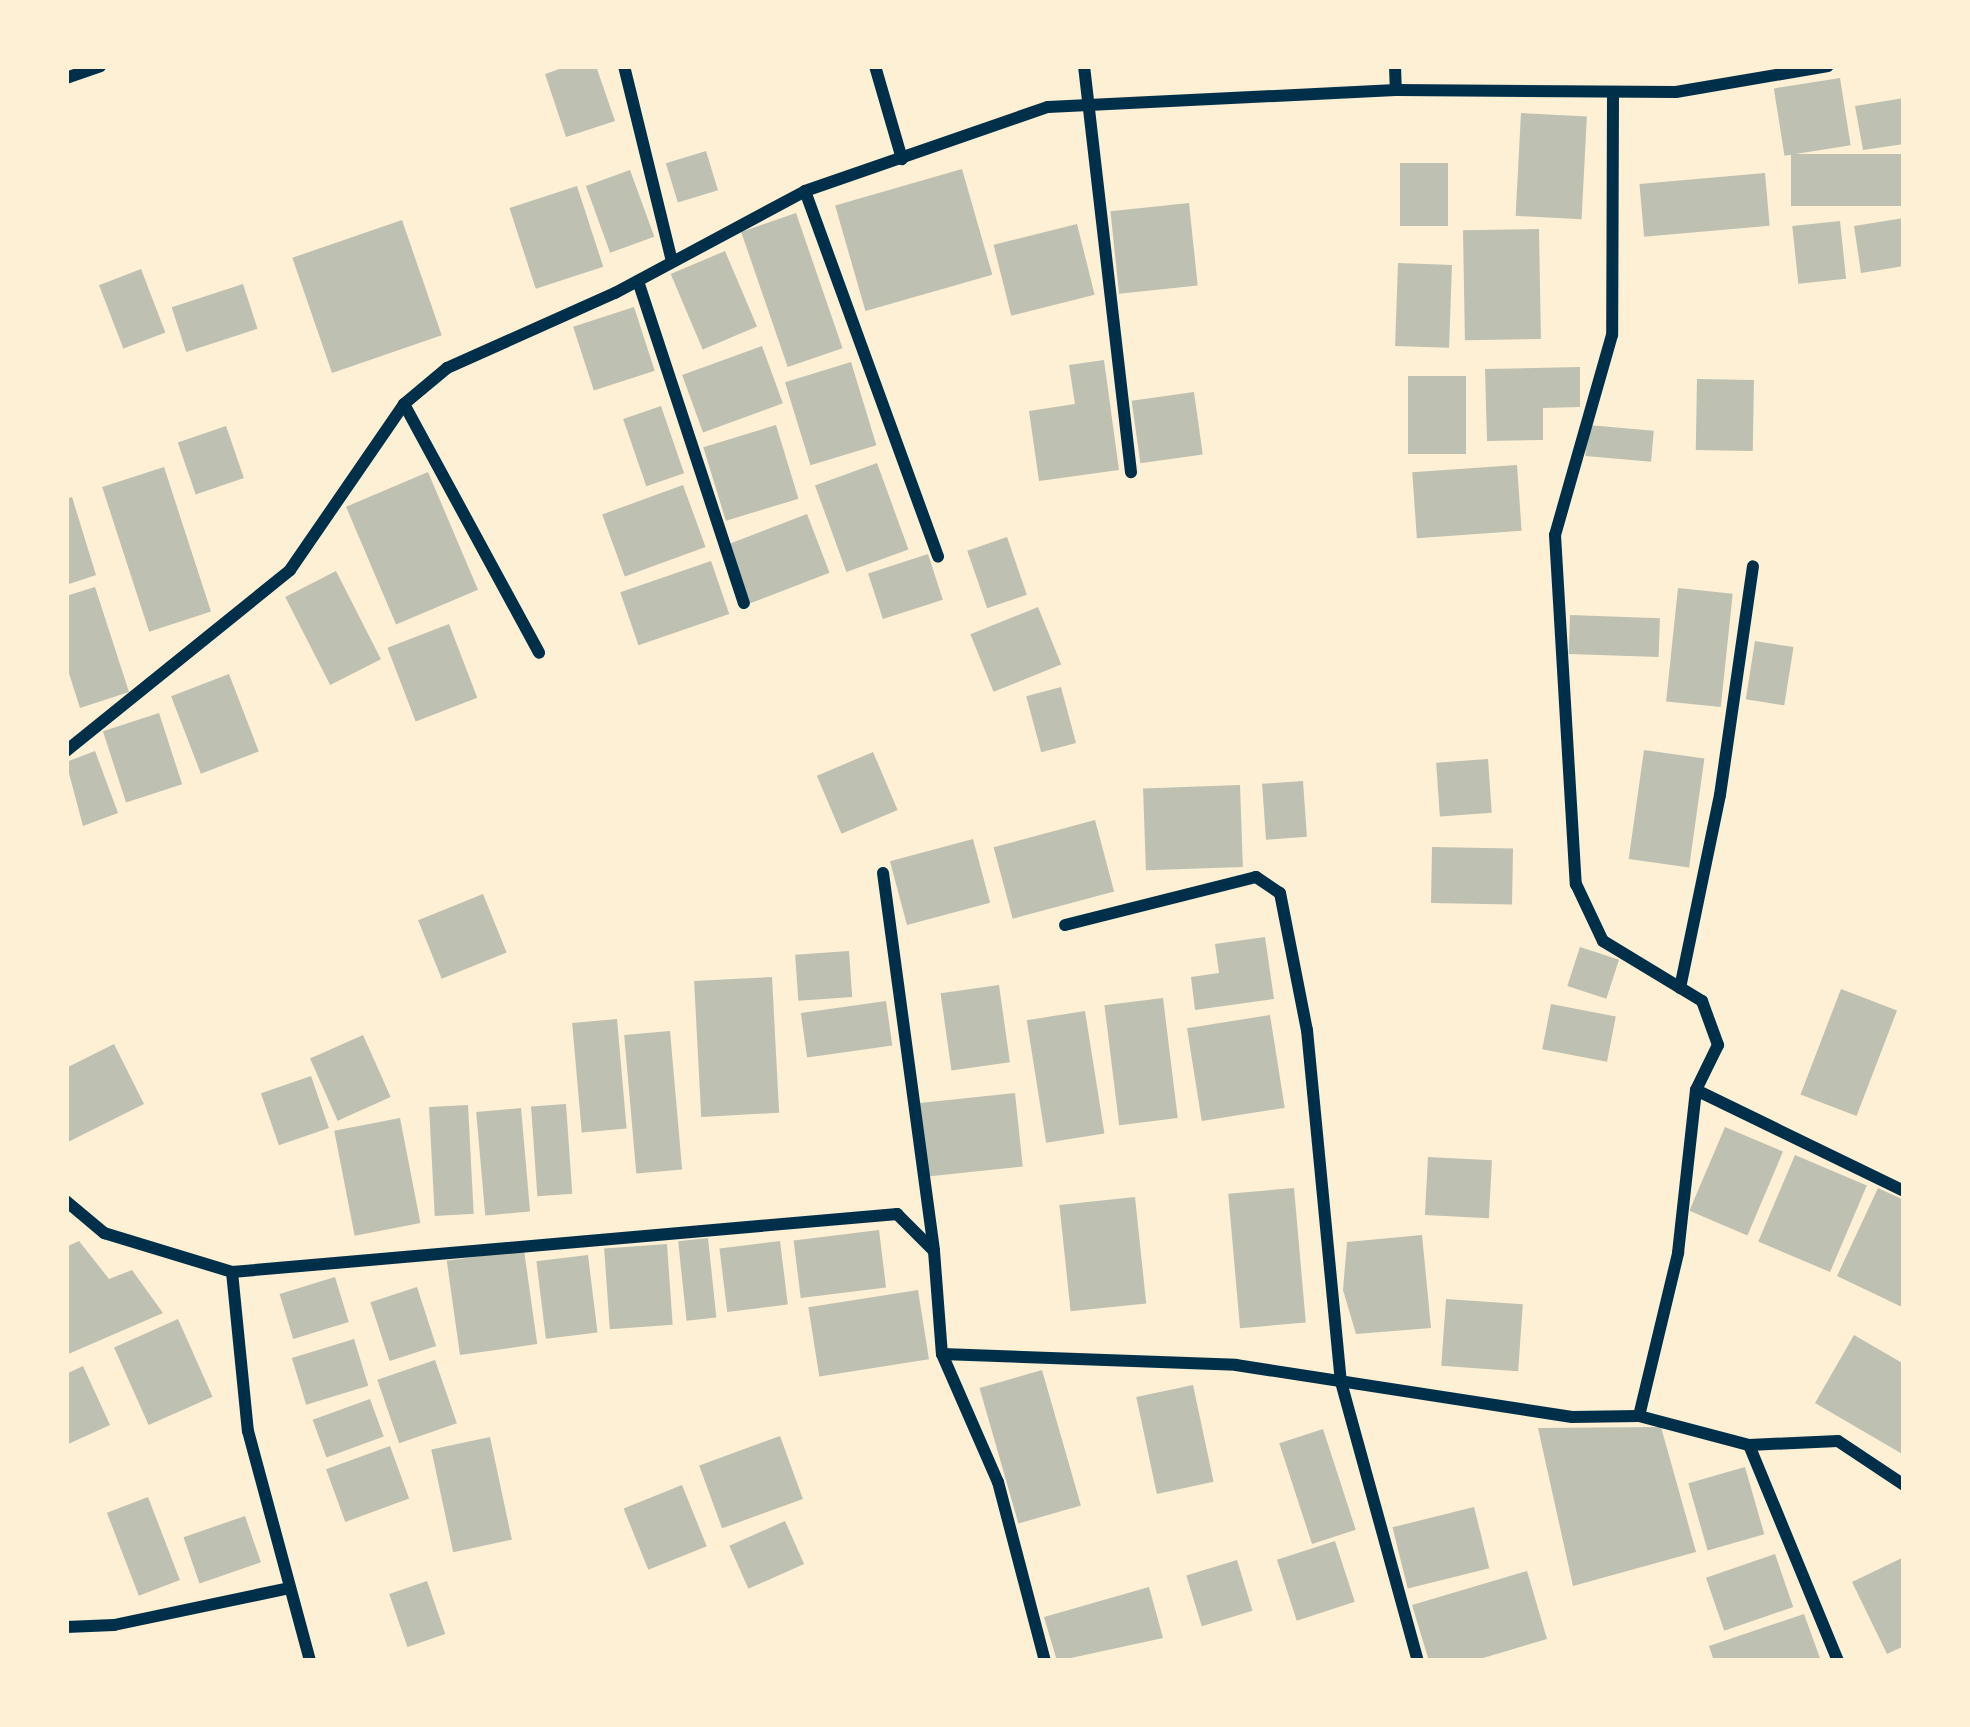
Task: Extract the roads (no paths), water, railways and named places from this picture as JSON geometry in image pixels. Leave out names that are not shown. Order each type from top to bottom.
[{"type":"street","points":[[66,78],[100,66]]},
{"type":"street","points":[[624,66],[672,261]]},
{"type":"street","points":[[875,66],[902,159]]},
{"type":"street","points":[[1084,66],[1094,104],[1131,472]]},
{"type":"street","points":[[1395,66],[1396,90]]},
{"type":"street","points":[[66,751],[290,570],[404,404],[477,348],[638,280],[805,191],[1048,106],[1396,90],[1613,95],[1718,88],[1828,66]]},
{"type":"street","points":[[1613,95],[1612,335],[1555,535],[1576,884],[1603,941],[1702,1001],[1718,1046],[1696,1090],[1678,1252],[1639,1416]]},
{"type":"street","points":[[805,191],[938,557]]},
{"type":"street","points":[[638,280],[744,603]]},
{"type":"street","points":[[404,404],[539,652]]},
{"type":"street","points":[[1680,988],[1720,795],[1753,566]]},
{"type":"street","points":[[883,873],[934,1251],[941,1354],[998,1482],[1045,1661]]},
{"type":"street","points":[[1065,926],[1256,877],[1274,882],[1307,1030],[1341,1382],[1418,1661]]},
{"type":"street","points":[[1696,1090],[1904,1191]]},
{"type":"street","points":[[66,1201],[104,1233],[232,1272],[897,1214],[934,1251]]},
{"type":"street","points":[[232,1272],[248,1431],[310,1661]]},
{"type":"street","points":[[941,1354],[1236,1365],[1572,1417],[1639,1416],[1749,1445],[1838,1441],[1904,1485]]},
{"type":"street","points":[[1749,1445],[1838,1661]]},
{"type":"street","points":[[66,1627],[114,1625],[289,1588]]}]
